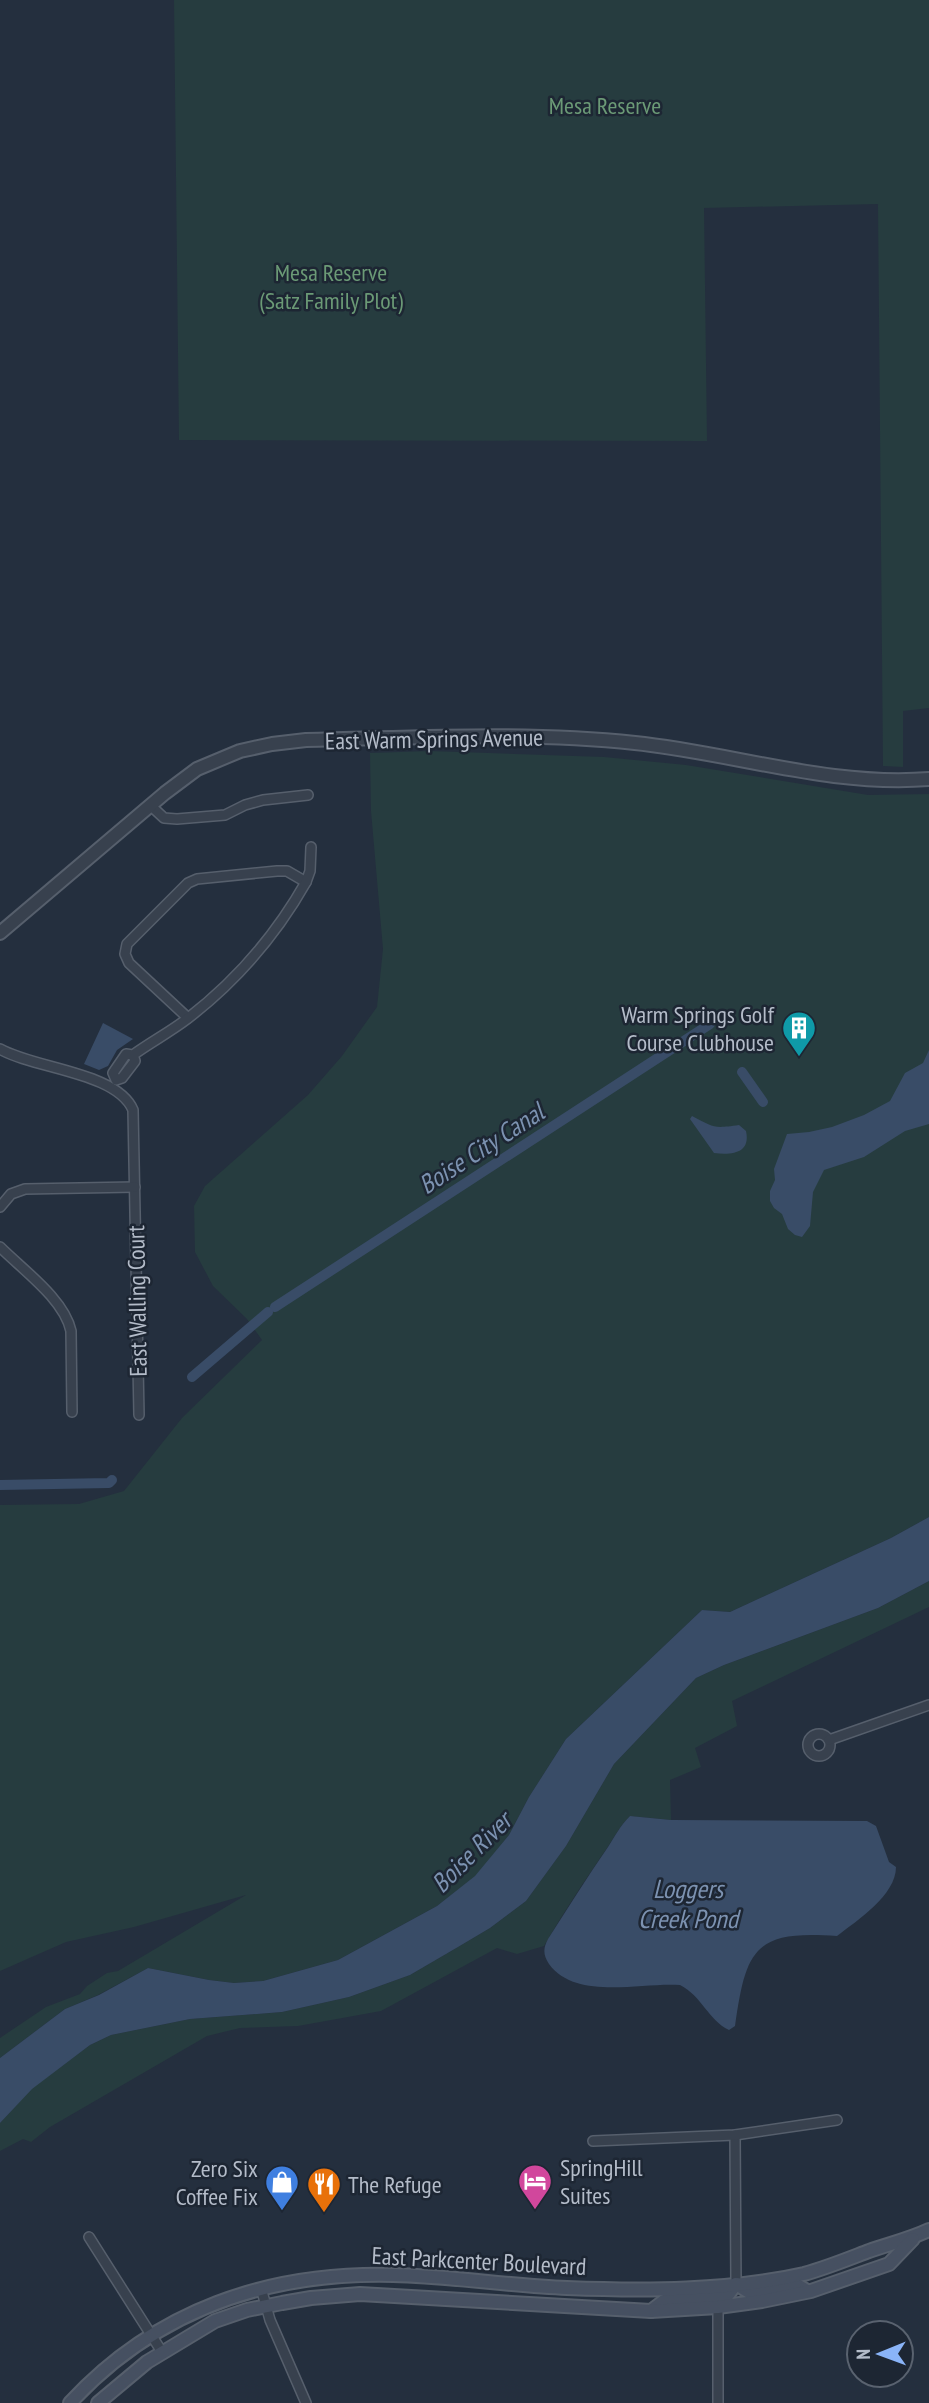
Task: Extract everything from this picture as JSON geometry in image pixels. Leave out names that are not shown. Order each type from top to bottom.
[{"type":"main road","name":"East Parkcenter Boulevard","points":[[70,2403],[105,2368],[151,2335],[204,2307],[261,2288],[317,2278],[370,2275],[578,2288],[654,2289],[736,2284],[806,2273],[929,2230]]},
{"type":"main road","name":"East Parkcenter Boulevard","points":[[98,2403],[133,2372],[215,2321],[265,2306],[311,2298],[360,2294],[651,2311],[718,2307],[807,2291],[889,2264],[916,2236]]},
{"type":"main road","points":[[651,2311],[664,2301],[727,2295],[736,2284],[749,2292],[795,2284],[807,2291]]},
{"type":"street","name":"East Warm Springs Avenue","points":[[0,933],[197,769],[240,751],[272,744],[306,740],[586,738],[650,744],[834,775],[870,779],[929,779]]},
{"type":"street","points":[[150,806],[160,816],[177,819],[225,815],[262,800],[308,795]]},
{"type":"street","points":[[0,1049],[17,1057],[114,1083],[113,1073],[126,1054],[134,1055],[188,1018],[244,967],[284,918],[306,882],[310,870],[311,846]]},
{"type":"street","points":[[188,1018],[128,963],[125,954],[127,944],[180,889],[197,878],[287,871],[306,882]]},
{"type":"street","name":"East Walling Court","points":[[114,1083],[129,1100],[133,1110],[139,1415]]},
{"type":"street","points":[[0,1207],[11,1194],[25,1189],[135,1187]]},
{"type":"street","points":[[0,1247],[58,1304],[69,1321],[72,1412]]},
{"type":"street","points":[[829,1740],[929,1706]]},
{"type":"street","points":[[593,2141],[734,2135],[837,2120]]},
{"type":"street","points":[[734,2135],[736,2284]]},
{"type":"street","points":[[89,2237],[162,2352]]},
{"type":"street","points":[[261,2288],[265,2306],[306,2403]]},
{"type":"street","points":[[718,2307],[719,2403]]},
{"type":"green space","points":[[174,0],[929,0],[929,708],[903,711],[903,767],[883,766],[878,204],[704,208],[707,441],[179,440]]},
{"type":"green space","points":[[429,751],[604,757],[686,765],[868,795],[929,794],[929,1517],[891,1538],[730,1612],[702,1610],[566,1739],[529,1797],[509,1835],[477,1875],[437,1906],[338,1960],[263,1981],[234,1983],[148,1968],[65,2009],[0,2058],[0,2038],[46,2007],[80,1994],[107,1973],[118,1971],[246,1895],[134,1927],[66,1942],[0,1971],[0,1505],[79,1504],[124,1491],[182,1418],[262,1340],[247,1319],[213,1286],[195,1252],[194,1206],[205,1186],[308,1095],[342,1056],[377,1007],[383,949],[371,811],[370,753]]},
{"type":"green space","points":[[929,1581],[929,1607],[732,1701],[737,1726],[695,1748],[701,1767],[670,1780],[671,1820],[630,1816],[582,1884],[544,1946],[517,1954],[497,1948],[381,2011],[298,2026],[240,2028],[207,2036],[50,2127],[31,2142],[23,2139],[0,2151],[0,2123],[31,2089],[90,2045],[111,2035],[190,2019],[282,2012],[349,1997],[410,1975],[490,1928],[526,1901],[566,1846],[614,1764],[696,1678],[878,1608]]},
{"type":"water","points":[[103,1023],[133,1039],[117,1050],[108,1066],[99,1070],[84,1064]]},
{"type":"water","points":[[929,1050],[929,1124],[905,1131],[864,1157],[824,1170],[813,1192],[810,1226],[802,1237],[795,1235],[770,1201],[770,1191],[775,1180],[774,1169],[787,1134],[832,1127],[864,1115],[890,1101],[905,1073],[923,1063]]},
{"type":"water","points":[[692,1116],[714,1126],[739,1125],[746,1131],[746,1144],[743,1149],[733,1153],[714,1153],[690,1119]]},
{"type":"water","points":[[929,1517],[929,1581],[878,1608],[696,1678],[614,1764],[566,1846],[526,1901],[490,1928],[410,1975],[349,1997],[282,2012],[190,2019],[111,2035],[90,2045],[32,2089],[0,2123],[0,2058],[65,2009],[99,1995],[148,1968],[234,1983],[263,1981],[338,1960],[437,1906],[475,1876],[509,1835],[529,1797],[566,1739],[702,1610],[730,1612],[891,1538]]},
{"type":"water","name":"Loggers Creek Pond","points":[[630,1816],[671,1820],[867,1821],[876,1826],[889,1862],[896,1867],[894,1877],[883,1897],[837,1936],[788,1937],[772,1941],[759,1950],[750,1962],[744,1978],[735,2026],[729,2030],[716,2020],[694,1995],[680,1985],[592,1986],[561,1975],[547,1961],[544,1952],[548,1939]]},
{"type":"waterway","name":"Boise City Canal","points":[[275,1307],[710,1024]]},
{"type":"waterway","name":"Boise City Canal","points":[[742,1072],[763,1102]]},
{"type":"waterway","name":"Boise City Canal","points":[[192,1377],[268,1312]]},
{"type":"waterway","name":"Boise City Canal","points":[[0,1485],[109,1483],[112,1480]]},
{"type":"place","name":"Warm Springs Golf Course Clubhouse","points":[[799,1058]]},
{"type":"place","name":"SpringHill Suites","points":[[535,2211]]},
{"type":"place","name":"Zero Six Coffee Fix","points":[[282,2212]]},
{"type":"place","name":"The Refuge","points":[[324,2214]]},
{"type":"park label","name":"Mesa Reserve","points":[[605,105]]},
{"type":"park label","name":"Mesa Reserve (Satz Family Plot)","points":[[331,286]]},
{"type":"water label","name":"Boise River","points":[[471,1852]]}]
